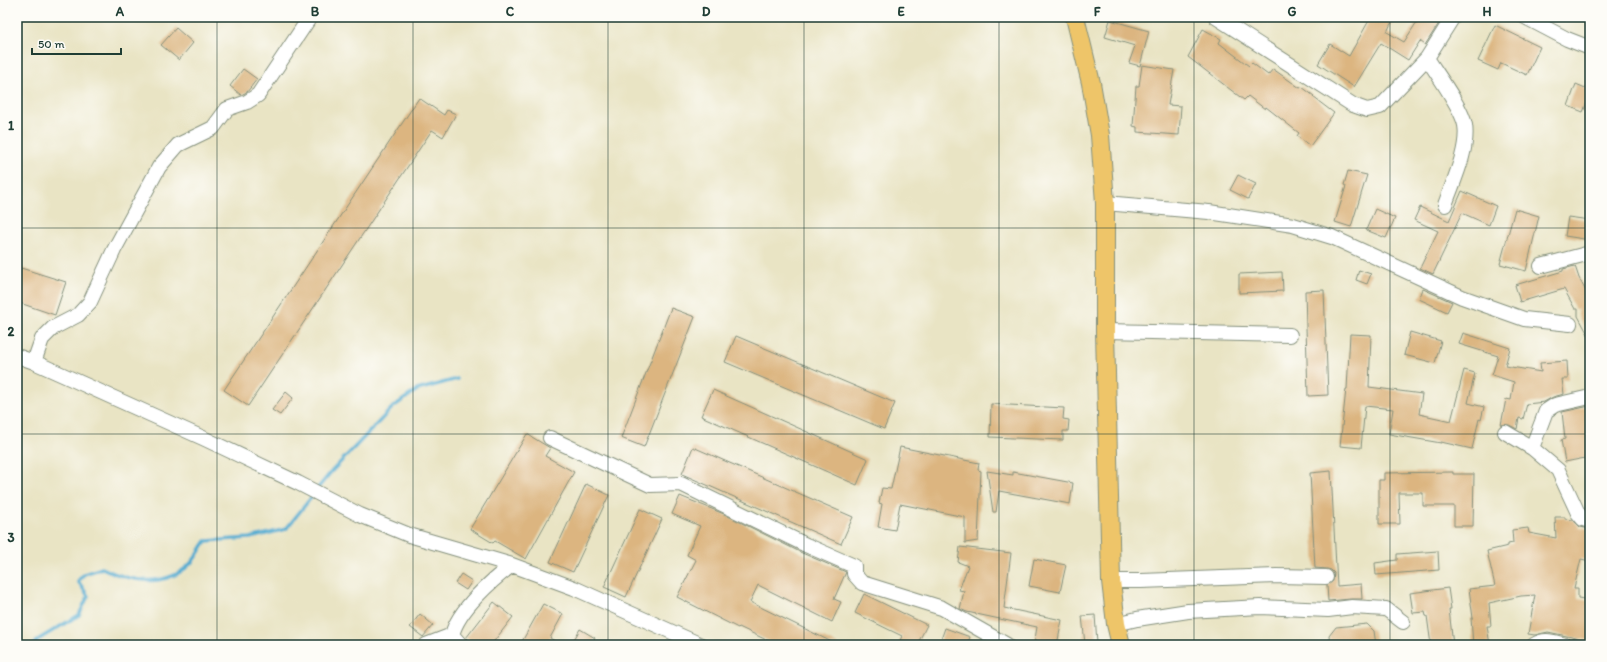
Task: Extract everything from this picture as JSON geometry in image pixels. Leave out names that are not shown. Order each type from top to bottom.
[{"type":"main road","points":[[1075,17],[1091,83],[1100,135],[1105,203],[1105,331],[1111,581],[1116,624],[1121,645]]},
{"type":"street","points":[[34,362],[42,338],[53,328],[78,315],[90,302],[114,250],[159,167],[178,145],[213,128],[227,109],[247,102],[258,95],[310,17]]},
{"type":"street","points":[[1216,17],[1352,105],[1367,110],[1380,107],[1427,58],[1453,17]]},
{"type":"street","points":[[1525,17],[1567,39],[1590,48]]},
{"type":"street","points":[[1427,58],[1459,111],[1465,125],[1465,146],[1446,205]]},
{"type":"street","points":[[1105,203],[1209,212],[1293,225],[1332,237],[1462,297],[1524,318],[1570,324]]},
{"type":"street","points":[[1541,266],[1590,253]]},
{"type":"street","points":[[1105,331],[1290,335]]},
{"type":"street","points":[[17,356],[34,362],[203,438],[298,483],[360,516],[409,535],[512,565],[574,588],[701,645]]},
{"type":"street","points":[[1532,448],[1546,411],[1555,405],[1590,398]]},
{"type":"street","points":[[1505,432],[1532,448],[1558,470],[1578,513],[1583,519],[1590,521]]},
{"type":"street","points":[[550,438],[650,485],[681,484],[806,545],[854,566],[854,574],[862,582],[942,608],[1007,645]]},
{"type":"street","points":[[426,645],[456,640],[455,624],[465,610],[493,580],[512,565]]},
{"type":"street","points":[[1111,581],[1276,576],[1326,577]]},
{"type":"street","points":[[1116,624],[1188,611],[1260,607],[1328,610],[1352,606],[1386,609],[1403,622]]},
{"type":"street","points":[[1534,645],[1541,641],[1547,640],[1565,645]]},
{"type":"building","points":[[1371,17],[1394,17],[1387,32],[1404,42],[1420,17],[1443,17],[1425,45],[1420,41],[1408,60],[1381,43],[1354,87],[1318,64],[1330,44],[1349,56]]},
{"type":"building","points":[[1110,20],[1149,31],[1140,66],[1129,63],[1135,46],[1105,37]]},
{"type":"building","points":[[1495,25],[1540,47],[1527,75],[1501,63],[1498,70],[1478,61]]},
{"type":"building","points":[[176,28],[193,43],[179,60],[161,45]]},
{"type":"building","points":[[1203,29],[1221,39],[1219,43],[1249,66],[1252,63],[1268,75],[1273,69],[1300,88],[1302,87],[1334,113],[1310,146],[1297,136],[1299,133],[1266,107],[1265,109],[1248,96],[1244,100],[1188,57]]},
{"type":"building","points":[[1142,65],[1174,70],[1168,105],[1181,106],[1179,135],[1137,132],[1137,127],[1133,126],[1136,86],[1139,86]]},
{"type":"building","points":[[243,69],[257,79],[247,92],[241,95],[230,86]]},
{"type":"building","points":[[1576,84],[1590,90],[1590,95],[1583,112],[1568,106]]},
{"type":"building","points":[[419,98],[444,115],[447,110],[456,114],[443,137],[432,130],[248,406],[224,390]]},
{"type":"building","points":[[1348,171],[1367,175],[1351,227],[1335,222],[1346,186],[1344,185]]},
{"type":"building","points":[[1238,175],[1256,184],[1248,199],[1230,190]]},
{"type":"building","points":[[1462,191],[1496,206],[1489,225],[1462,213],[1433,274],[1420,268],[1438,231],[1414,220],[1420,207],[1449,221]]},
{"type":"building","points":[[1375,209],[1395,218],[1386,238],[1366,230]]},
{"type":"building","points":[[1515,209],[1539,216],[1526,271],[1500,264]]},
{"type":"building","points":[[1568,217],[1590,220],[1590,240],[1565,236]]},
{"type":"building","points":[[1575,266],[1579,278],[1590,299],[1590,338],[1578,316],[1578,309],[1575,309],[1564,289],[1520,302],[1515,285]]},
{"type":"building","points":[[21,268],[66,282],[55,315],[17,302],[17,280]]},
{"type":"building","points":[[1359,270],[1371,274],[1367,284],[1356,280]]},
{"type":"building","points":[[1282,272],[1283,291],[1239,293],[1239,274]]},
{"type":"building","points":[[1423,289],[1452,302],[1447,312],[1419,299]]},
{"type":"building","points":[[1324,290],[1328,395],[1308,396],[1305,291]]},
{"type":"building","points":[[671,308],[695,317],[644,447],[621,438]]},
{"type":"building","points":[[1410,332],[1441,341],[1435,363],[1404,355]]},
{"type":"building","points":[[1463,333],[1510,348],[1505,366],[1541,372],[1540,363],[1567,361],[1568,379],[1562,379],[1564,394],[1553,397],[1544,402],[1527,404],[1523,419],[1519,418],[1517,429],[1509,425],[1501,425],[1506,399],[1511,400],[1514,382],[1492,375],[1498,356],[1459,344]]},
{"type":"building","points":[[1350,334],[1371,335],[1369,387],[1422,394],[1419,414],[1451,421],[1464,370],[1475,373],[1468,403],[1484,407],[1481,420],[1479,419],[1472,449],[1441,442],[1389,434],[1393,409],[1365,406],[1361,448],[1340,446],[1347,389]]},
{"type":"building","points":[[736,336],[895,403],[884,429],[725,362]]},
{"type":"building","points":[[713,390],[868,459],[857,485],[701,416]]},
{"type":"building","points":[[286,392],[293,398],[280,415],[272,410]]},
{"type":"building","points":[[991,404],[1064,408],[1063,419],[1069,420],[1068,431],[1063,431],[1063,440],[990,437]]},
{"type":"building","points":[[1590,406],[1590,457],[1565,462],[1561,440],[1565,439],[1562,412]]},
{"type":"building","points":[[527,434],[550,448],[545,456],[574,472],[526,559],[495,541],[493,543],[470,529]]},
{"type":"building","points":[[693,447],[853,517],[841,544],[682,474]]},
{"type":"building","points":[[900,447],[979,463],[978,470],[981,471],[978,541],[965,543],[965,517],[900,504],[895,530],[878,527],[882,504],[879,503],[882,488],[891,489]]},
{"type":"building","points":[[987,471],[1013,475],[1013,472],[1073,483],[1070,504],[999,491],[996,512],[993,512]]},
{"type":"building","points":[[1331,471],[1337,586],[1361,584],[1362,599],[1328,601],[1327,585],[1333,581],[1334,573],[1331,570],[1315,568],[1310,473]]},
{"type":"building","points":[[1453,472],[1453,474],[1474,474],[1473,526],[1454,526],[1454,506],[1423,506],[1423,493],[1399,493],[1400,524],[1379,524],[1379,480],[1384,480],[1384,473]]},
{"type":"building","points":[[586,484],[609,495],[573,572],[550,562]]},
{"type":"building","points":[[680,496],[724,514],[802,553],[846,572],[834,599],[841,602],[832,622],[758,585],[750,602],[838,645],[777,645],[739,627],[738,628],[677,597],[696,560],[687,555],[700,526],[672,514]]},
{"type":"building","points":[[640,509],[662,519],[626,597],[604,587]]},
{"type":"building","points":[[1555,517],[1565,517],[1565,519],[1573,520],[1580,527],[1590,529],[1590,561],[1581,559],[1574,588],[1578,588],[1578,598],[1590,600],[1590,641],[1548,632],[1535,635],[1528,634],[1535,595],[1521,596],[1489,603],[1491,626],[1487,626],[1490,645],[1473,645],[1471,618],[1473,618],[1469,589],[1495,586],[1487,551],[1508,546],[1508,544],[1513,543],[1512,530],[1528,528],[1529,533],[1556,538]]},
{"type":"building","points":[[960,547],[1011,553],[1004,608],[1062,620],[1057,645],[1034,645],[1037,627],[967,612],[960,609],[964,591],[959,590],[968,566],[958,562]]},
{"type":"building","points":[[1438,551],[1439,570],[1376,575],[1375,563],[1397,560],[1397,554]]},
{"type":"building","points":[[1034,559],[1066,565],[1060,592],[1029,586]]},
{"type":"building","points":[[461,574],[472,581],[466,590],[455,583]]},
{"type":"building","points":[[1448,588],[1453,645],[1431,645],[1427,616],[1425,612],[1413,613],[1410,593]]},
{"type":"building","points":[[864,594],[927,625],[917,645],[898,645],[902,636],[855,613]]},
{"type":"building","points":[[494,602],[513,617],[491,645],[476,645],[466,638]]},
{"type":"building","points":[[543,604],[563,614],[550,638],[561,645],[520,645]]},
{"type":"building","points":[[420,614],[433,625],[423,637],[410,627]]},
{"type":"building","points":[[1095,615],[1097,643],[1085,644],[1082,616]]},
{"type":"building","points":[[1367,624],[1374,631],[1376,645],[1330,645],[1329,636],[1336,627]]},
{"type":"building","points":[[945,628],[970,637],[967,645],[939,645]]},
{"type":"building","points":[[580,629],[595,638],[591,645],[571,645]]},
{"type":"waterway","points":[[317,489],[331,472],[393,407],[417,390],[457,379]]},
{"type":"waterway","points":[[34,645],[39,639],[79,615],[88,596],[78,581],[84,574],[102,568],[125,577],[137,579],[160,579],[171,576],[182,571],[192,562],[206,541],[250,538],[286,529],[314,494]]}]
